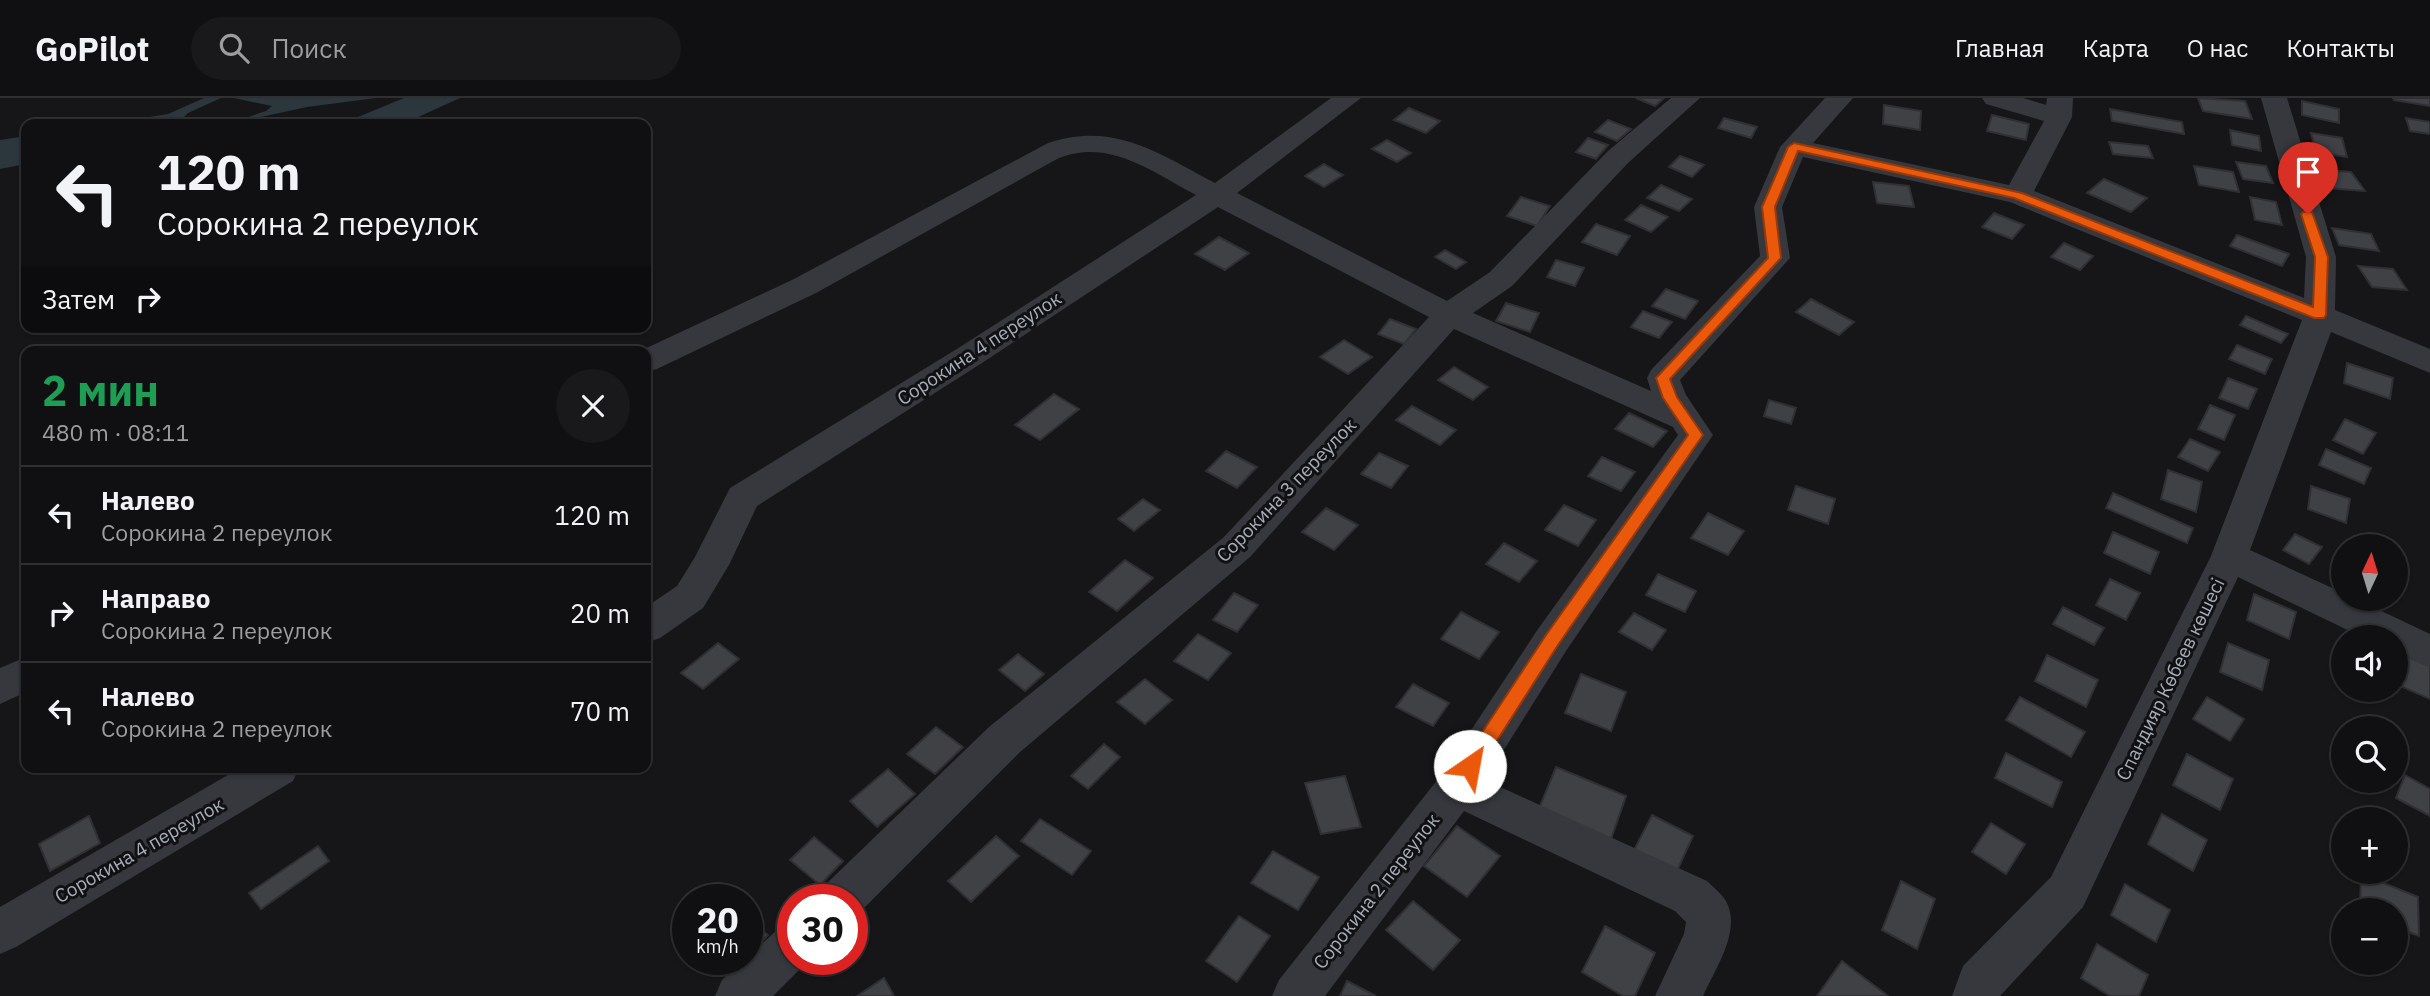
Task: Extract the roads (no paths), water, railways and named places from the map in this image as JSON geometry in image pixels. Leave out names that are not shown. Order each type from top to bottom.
[{"type":"street","name":"Сорокина 4 переулок","points":[[651,624],[690,597],[710,565],[744,497],[971,355],[1218,194],[1348,98]]},
{"type":"street","name":"Сорокина 3 переулок","points":[[857,884],[1004,740],[1237,547],[1449,315],[1501,279],[1618,157],[1687,98]]},
{"type":"street","points":[[1687,420],[1670,398],[1663,378],[1775,258],[1768,207],[1794,147],[1840,98]]},
{"type":"street","points":[[1995,98],[2059,108],[2018,195]]},
{"type":"street","name":"Спандияр Көбеев көшесі","points":[[1976,996],[1980,982],[2067,892],[2229,556],[2317,323],[2321,257],[2274,98]]},
{"type":"street","points":[[651,359],[805,286],[1067,143],[1095,141],[1125,147],[1449,315],[1687,420]]},
{"type":"street","points":[[1794,147],[2018,195],[2317,323],[2430,362]]},
{"type":"street","name":"Сорокина 2 переулок","points":[[1296,996],[1457,787],[1552,640],[1696,435],[1687,420]]},
{"type":"street","points":[[2229,556],[2430,652]]},
{"type":"street","points":[[0,687],[21,676]]},
{"type":"street","name":"Сорокина 4 переулок","points":[[0,932],[270,773]]},
{"type":"street","points":[[1457,787],[1692,895],[1709,914],[1707,936],[1679,996]]},
{"type":"street","points":[[739,996],[777,961]]}]
